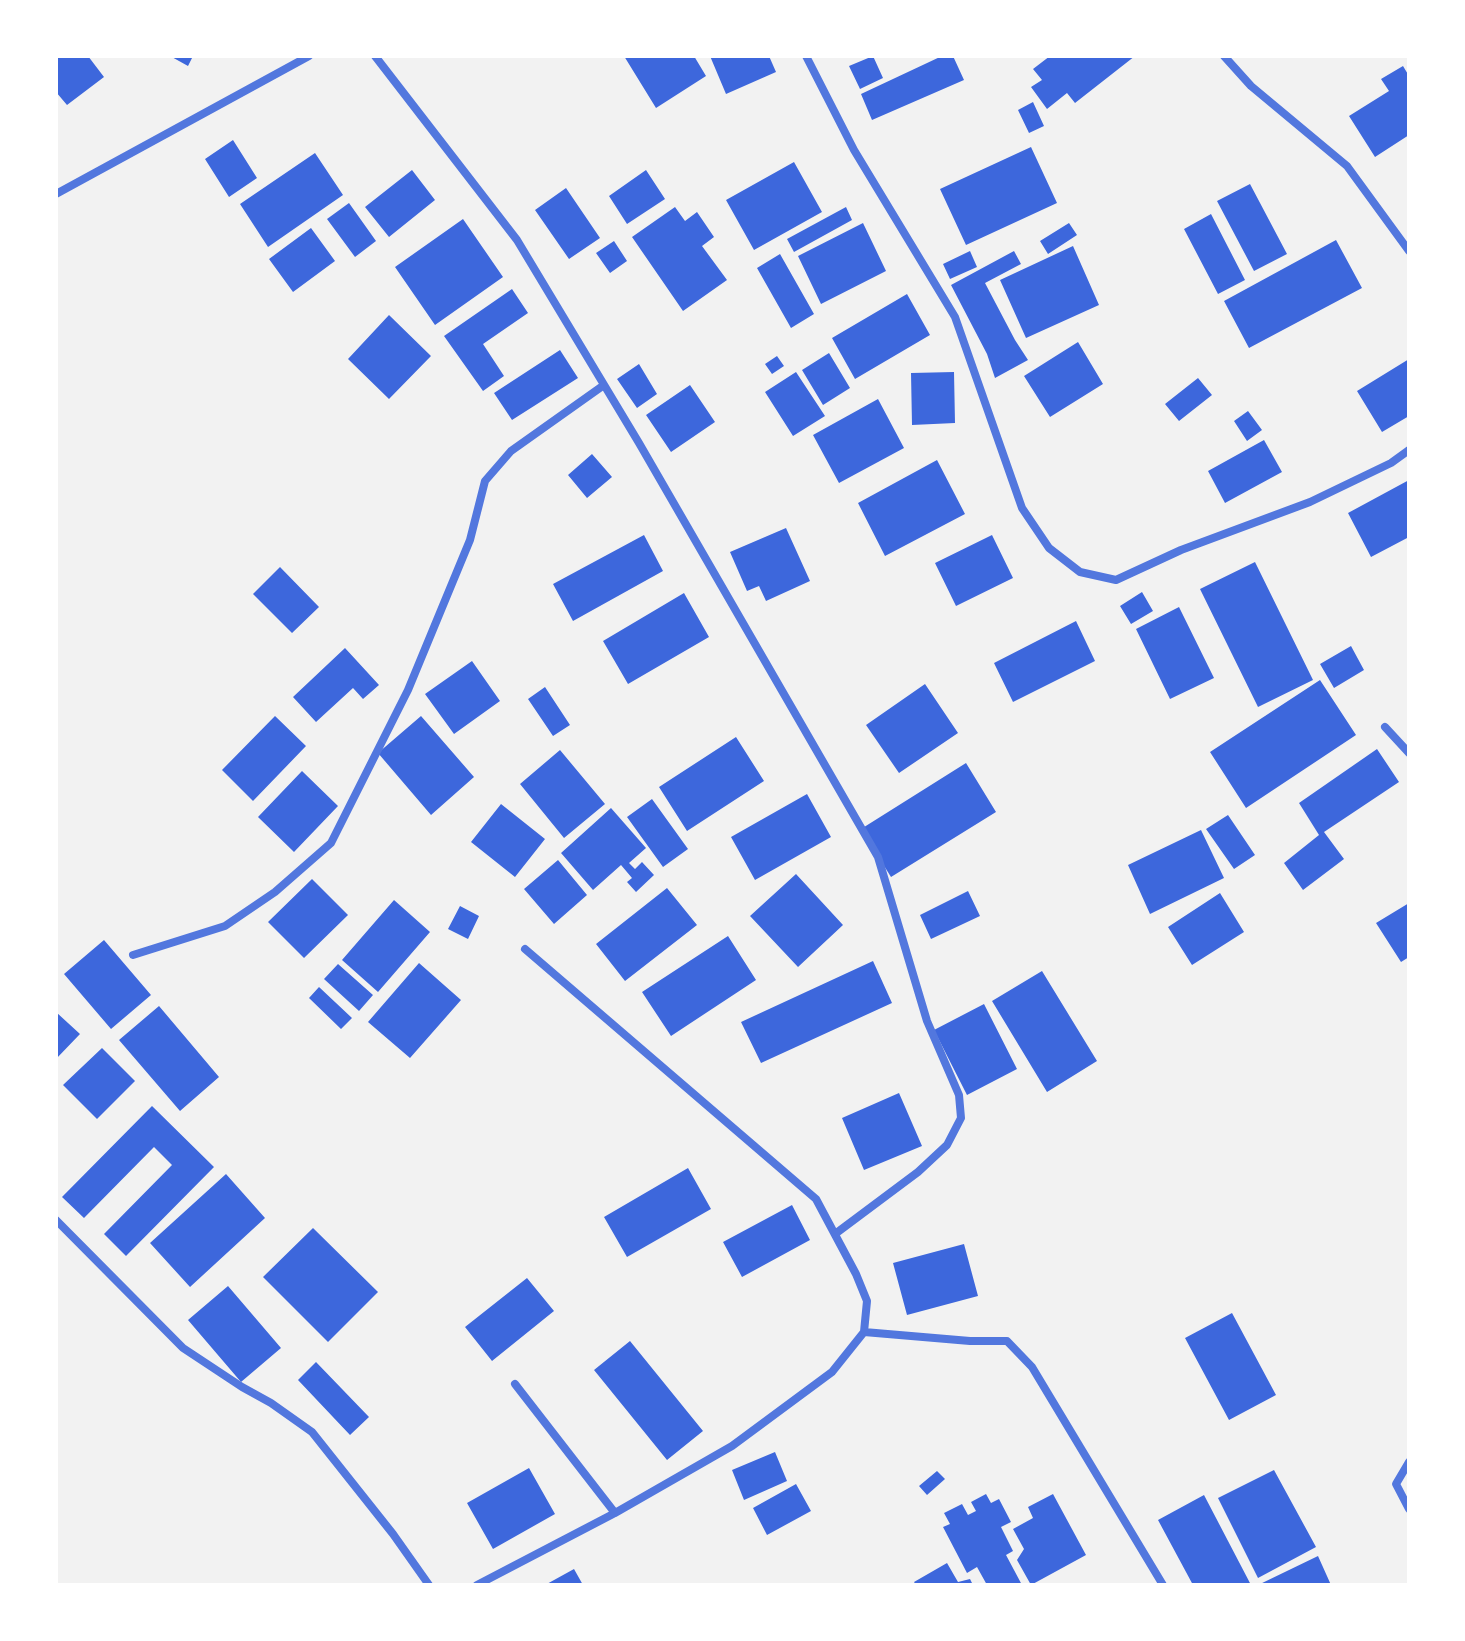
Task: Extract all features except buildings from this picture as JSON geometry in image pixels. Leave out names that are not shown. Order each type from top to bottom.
[{"type":"street","points":[[56,194],[309,56]]},
{"type":"street","points":[[375,56],[517,240],[878,857],[927,1021],[959,1095],[961,1118],[947,1145],[918,1172],[835,1234]]},
{"type":"street","points":[[806,56],[854,150],[955,317],[1022,508],[1049,548],[1080,572],[1116,580],[1181,550],[1310,502],[1391,463],[1409,450]]},
{"type":"street","points":[[1224,56],[1251,86],[1347,166],[1409,251]]},
{"type":"street","points":[[133,955],[225,926],[275,892],[331,843],[408,690],[470,540],[485,481],[511,451],[604,385]]},
{"type":"street","points":[[1385,727],[1409,753]]},
{"type":"street","points":[[477,1585],[615,1513],[732,1446],[832,1372],[864,1332],[867,1301],[816,1199],[525,949]]},
{"type":"street","points":[[56,1220],[183,1348],[312,1432],[429,1585]]},
{"type":"street","points":[[864,1332],[1007,1341],[1032,1367],[1163,1585]]},
{"type":"street","points":[[515,1384],[615,1513]]},
{"type":"street","points":[[1409,1462],[1396,1484],[1409,1509]]}]
